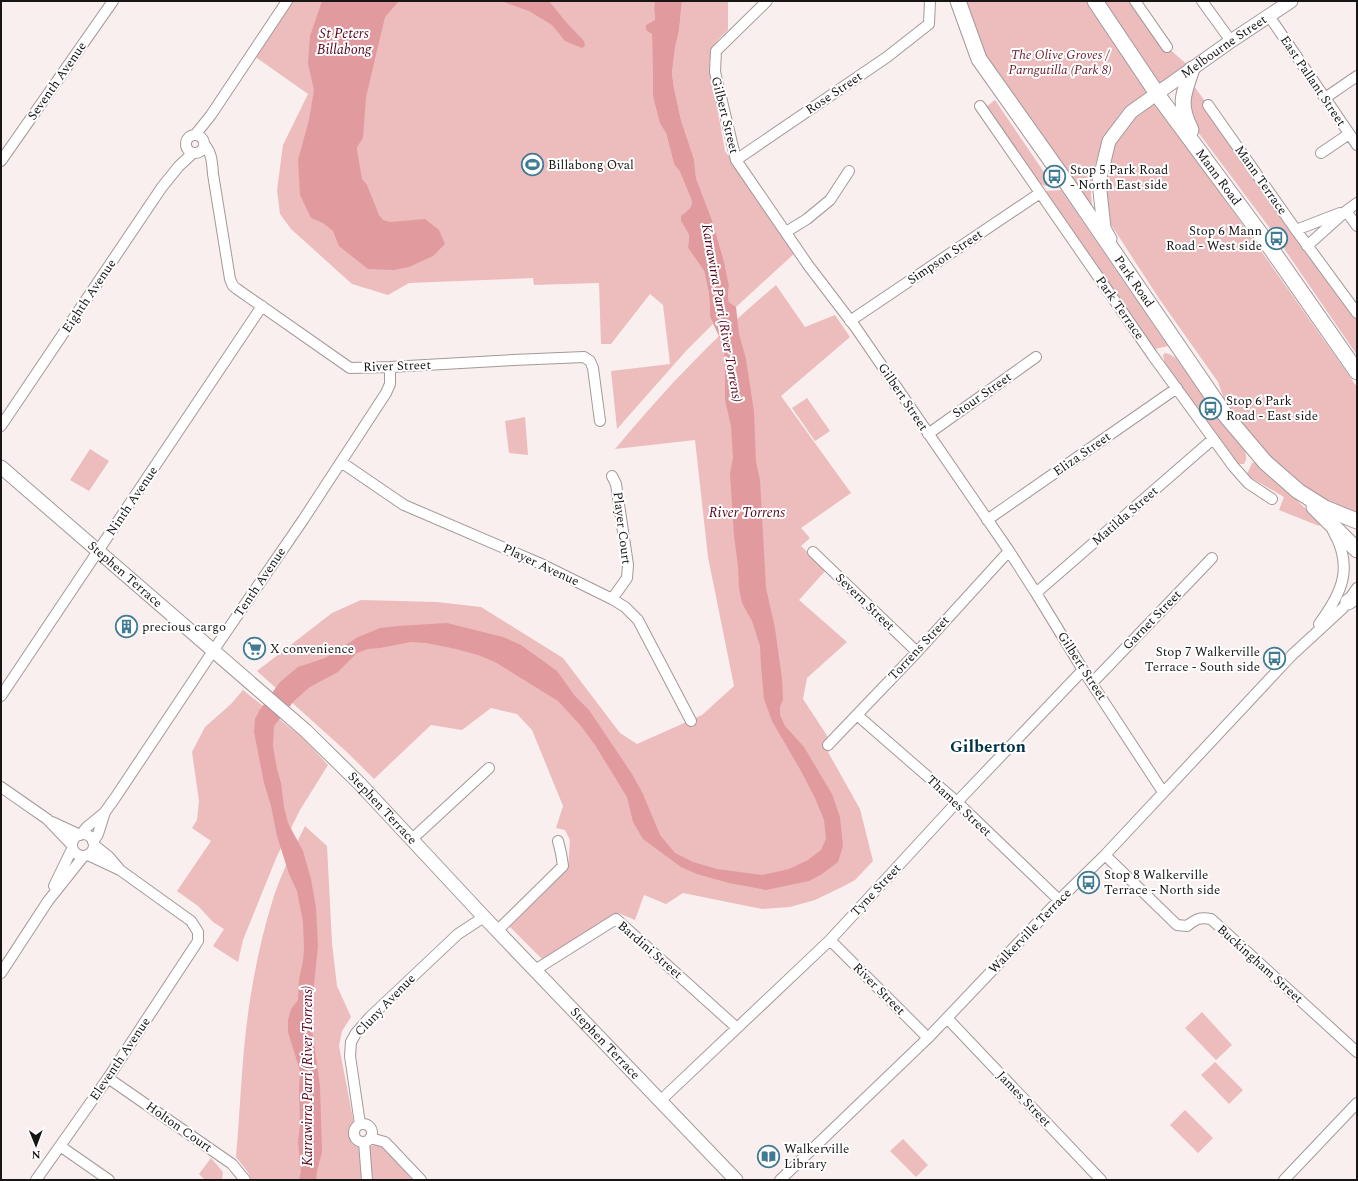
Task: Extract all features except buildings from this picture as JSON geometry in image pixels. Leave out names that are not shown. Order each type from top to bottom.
[{"type":"highway","name":"Park Road","points":[[958,1],[979,59],[1226,416],[1265,462],[1298,491],[1325,508],[1357,521]]},
{"type":"highway","name":"Mann Road","points":[[1095,1],[1157,93],[1357,372]]},
{"type":"highway","points":[[1192,68],[1184,93],[1183,106],[1186,119],[1212,168]]},
{"type":"highway","points":[[1298,491],[1357,550]]},
{"type":"main road","name":"Melbourne Street","points":[[1125,268],[1104,228],[1099,182],[1109,140],[1131,112],[1192,68],[1291,1]]},
{"type":"main road","name":"Stephen Terrace","points":[[1,467],[306,731],[360,784],[497,931],[736,1180]]},
{"type":"street","name":"Seventh Avenue","points":[[1,161],[113,1]]},
{"type":"street","points":[[201,140],[191,136],[186,140],[185,144],[192,152],[203,149],[201,140],[212,115],[287,1]]},
{"type":"street","name":"Gilbert Street","points":[[768,1],[716,51],[714,72],[736,160],[808,265],[856,328],[1009,551],[1083,670],[1163,792]]},
{"type":"street","name":"Rose Street","points":[[736,160],[887,57],[929,24],[930,1]]},
{"type":"street","points":[[1135,1],[1167,47]]},
{"type":"street","points":[[1202,1],[1231,41]]},
{"type":"street","name":"East Pallant Street","points":[[1269,16],[1357,145]]},
{"type":"street","points":[[1325,98],[1357,76]]},
{"type":"street","name":"Mann Terrace","points":[[1208,105],[1307,246],[1357,313]]},
{"type":"street","name":"Park Terrace","points":[[980,106],[1153,356],[1233,466],[1248,483],[1272,499]]},
{"type":"street","points":[[1321,153],[1349,134]]},
{"type":"street","name":"River Street","points":[[201,140],[211,155],[231,283],[237,289],[350,368],[584,357],[592,364],[600,421]]},
{"type":"street","name":"River Street","points":[[192,152],[206,162],[213,174]]},
{"type":"street","name":"Eighth Avenue","points":[[1,426],[162,187],[192,152]]},
{"type":"street","points":[[786,232],[807,219],[830,200],[849,171]]},
{"type":"street","name":"Simpson Street","points":[[850,321],[1040,193]]},
{"type":"street","points":[[1307,246],[1346,210],[1357,203]]},
{"type":"street","points":[[1296,230],[1346,210]]},
{"type":"street","points":[[1346,210],[1357,226]]},
{"type":"street","name":"Ninth Avenue","points":[[1,696],[262,306]]},
{"type":"street","name":"Stour Street","points":[[928,434],[1036,357]]},
{"type":"street","name":"Tenth Avenue","points":[[94,843],[105,812],[341,462],[389,387],[390,367]]},
{"type":"street","name":"Eliza Street","points":[[987,520],[1177,388]]},
{"type":"street","name":"Matilda Street","points":[[1036,593],[1213,439]]},
{"type":"street","name":"Player Avenue","points":[[341,462],[404,505],[540,563],[625,607],[638,620],[691,721]]},
{"type":"street","name":"Player Court","points":[[612,476],[616,484],[628,565],[627,578],[612,599]]},
{"type":"street","name":"Walkerville Terrace","points":[[1306,641],[1333,605],[1339,594],[1342,583],[1344,566],[1342,549],[1336,534],[1327,520]]},
{"type":"street","name":"Torrens Street","points":[[828,745],[1009,551]]},
{"type":"street","name":"Severn Street","points":[[813,552],[916,652]]},
{"type":"street","name":"Garnet Street","points":[[1092,683],[1212,558]]},
{"type":"street","name":"Walkerville Terrace","points":[[780,1180],[928,1038],[1059,900],[1105,855],[1306,641],[1352,599],[1357,588]]},
{"type":"street","name":"Tyne Street","points":[[660,1102],[830,940],[957,802],[1083,670]]},
{"type":"street","name":"Thames Street","points":[[857,715],[957,802],[1059,900]]},
{"type":"street","points":[[411,840],[489,768]]},
{"type":"street","points":[[1,787],[47,819],[90,837],[94,843],[110,857],[120,870]]},
{"type":"street","name":"Tenth Avenue","points":[[81,834],[105,812]]},
{"type":"street","points":[[47,819],[72,847],[76,855],[85,856],[120,870]]},
{"type":"street","points":[[48,901],[72,847],[74,838],[81,834]]},
{"type":"street","points":[[497,931],[563,866],[558,841]]},
{"type":"street","points":[[1,973],[48,901],[85,856],[92,851],[94,843]]},
{"type":"street","name":"Buckingham Street","points":[[1105,855],[1177,925],[1186,926],[1202,917],[1211,919],[1357,1052]]},
{"type":"street","name":"Eleventh Avenue","points":[[36,1180],[108,1078],[198,941],[196,928],[191,921],[120,870]]},
{"type":"street","name":"Cluny Avenue","points":[[360,1124],[350,1056],[351,1042],[356,1033],[370,1017],[458,934],[484,917]]},
{"type":"street","name":"Bardini Street","points":[[535,970],[616,919],[737,1028]]},
{"type":"street","name":"River Street","points":[[830,940],[928,1038]]},
{"type":"street","name":"James Street","points":[[947,1018],[1101,1180]]},
{"type":"street","name":"Holton Court","points":[[108,1078],[232,1164],[245,1179]]},
{"type":"street","points":[[1284,1180],[1357,1103]]},
{"type":"street","points":[[367,1180],[367,1140],[372,1133],[367,1125],[360,1124],[355,1128],[354,1134],[357,1140],[367,1140],[385,1142],[421,1180]]},
{"type":"street","points":[[60,1146],[109,1180]]},
{"type":"green space","points":[[290,1],[655,1],[655,20],[647,25],[652,33],[653,96],[666,133],[674,164],[680,172],[691,199],[692,203],[690,208],[683,214],[681,221],[689,235],[688,248],[704,271],[709,294],[710,317],[713,324],[686,351],[617,429],[611,371],[670,364],[663,305],[650,294],[611,344],[601,344],[599,283],[534,285],[533,278],[409,283],[388,295],[352,284],[291,229],[280,214],[277,190],[283,145],[308,94],[251,54]]},
{"type":"green space","points":[[682,1],[728,1],[728,30],[713,46],[710,55],[710,68],[725,151],[796,252],[736,307],[729,302],[729,285],[724,261],[712,220],[696,178],[694,159],[681,120],[674,88],[672,73]]},
{"type":"green space","name":"The Olive Groves / Parngutilla (Park 8)","points":[[962,1],[1091,1],[1151,94],[1100,150],[1093,171],[1091,194],[1092,205],[1090,206],[982,57]]},
{"type":"green space","points":[[1100,1],[1131,1],[1167,47],[1190,67],[1162,87],[1129,37],[1114,22]]},
{"type":"green space","points":[[1189,79],[1357,313],[1357,355],[1272,231],[1189,120]]},
{"type":"green space","points":[[995,100],[1052,184],[1046,186],[1040,184],[986,107]]},
{"type":"green space","points":[[1156,102],[1357,387],[1357,513],[1319,497],[1270,460],[1224,399],[1218,382],[1158,297],[1110,223],[1105,183],[1111,155],[1115,145],[1134,119]]},
{"type":"green space","points":[[1061,190],[1168,346],[1155,349],[1045,191]]},
{"type":"green space","points":[[776,285],[805,327],[835,315],[850,337],[781,396],[851,493],[801,528],[810,538],[801,546],[826,570],[799,600],[847,642],[807,678],[803,699],[826,734],[832,748],[828,752],[860,809],[873,861],[855,880],[815,900],[790,907],[762,909],[683,893],[666,904],[644,895],[635,920],[618,913],[543,960],[508,925],[568,868],[570,840],[565,830],[556,828],[563,806],[532,730],[517,714],[491,708],[462,730],[431,725],[374,779],[349,754],[257,671],[332,613],[361,600],[437,602],[481,607],[563,658],[620,733],[637,744],[702,715],[734,686],[708,557],[695,440],[615,449],[654,403],[705,350]]},
{"type":"green space","points":[[1165,353],[1176,358],[1224,425],[1243,447],[1246,456],[1244,464],[1237,464],[1233,461],[1165,364],[1163,355]]},
{"type":"green space","points":[[807,398],[830,431],[815,441],[792,408]]},
{"type":"green space","points":[[525,417],[528,455],[509,453],[505,421]]},
{"type":"green space","points":[[90,449],[109,461],[89,491],[70,480]]},
{"type":"green space","points":[[1256,462],[1321,523],[1319,526],[1279,510],[1284,497],[1247,474],[1252,463]]},
{"type":"green space","points":[[243,690],[305,740],[328,765],[300,810],[277,856],[243,940],[238,962],[213,946],[224,929],[213,922],[198,906],[177,891],[211,841],[192,828],[197,820],[199,801],[192,752],[205,727],[231,704]]},
{"type":"green space","points":[[305,826],[327,846],[332,943],[337,986],[351,1017],[342,1031],[339,1046],[354,1124],[352,1136],[354,1141],[359,1146],[363,1180],[252,1180],[236,1157],[246,1030],[256,966],[276,890]]},
{"type":"green space","points":[[1202,1012],[1232,1045],[1216,1060],[1185,1028]]},
{"type":"green space","points":[[1215,1062],[1243,1090],[1229,1104],[1201,1075]]},
{"type":"green space","points":[[1185,1110],[1213,1138],[1198,1153],[1170,1125]]},
{"type":"green space","points":[[903,1139],[928,1165],[916,1177],[890,1151]]},
{"type":"green space","points":[[378,1144],[391,1154],[412,1180],[371,1180],[368,1147]]},
{"type":"green space","points":[[211,1158],[223,1172],[222,1180],[205,1180],[199,1174]]},
{"type":"water","name":"St Peters Billabong","points":[[322,1],[399,1],[385,17],[366,97],[363,138],[357,147],[357,150],[362,179],[367,185],[379,215],[383,220],[390,222],[425,219],[439,230],[445,244],[433,256],[409,267],[394,270],[368,269],[339,246],[333,231],[323,223],[311,218],[300,195],[298,160],[309,120],[314,90],[308,64],[310,36]]},
{"type":"water","points":[[501,1],[549,1],[584,41],[585,46],[582,48],[565,41],[552,25],[529,11]]},
{"type":"water","name":"River Torrens","points":[[655,1],[682,1],[672,73],[674,88],[681,120],[694,159],[696,178],[712,220],[724,261],[729,285],[729,302],[736,307],[739,334],[746,359],[754,412],[756,462],[760,480],[766,588],[775,628],[782,679],[783,699],[780,707],[780,715],[785,726],[804,747],[832,794],[840,817],[843,846],[838,862],[822,874],[809,881],[766,890],[729,883],[697,874],[681,867],[643,839],[633,822],[627,797],[595,745],[581,726],[558,701],[495,662],[478,655],[456,649],[426,643],[411,642],[368,649],[357,653],[338,672],[310,687],[294,701],[274,726],[273,746],[281,783],[284,807],[288,823],[303,851],[311,879],[316,908],[318,946],[312,1029],[320,1086],[322,1152],[316,1180],[299,1180],[301,1171],[298,1142],[300,1126],[300,1071],[288,1032],[288,1020],[291,1009],[298,1000],[299,979],[304,949],[303,922],[297,891],[289,874],[277,836],[271,806],[264,783],[254,732],[255,719],[259,711],[280,682],[298,667],[325,658],[358,637],[380,628],[447,623],[503,637],[521,645],[557,671],[575,696],[589,710],[632,774],[643,794],[660,835],[675,853],[693,862],[717,869],[762,875],[789,869],[808,860],[821,850],[826,839],[824,820],[815,798],[772,721],[764,699],[760,646],[752,621],[742,603],[739,588],[734,536],[730,473],[733,458],[731,426],[725,400],[725,349],[710,317],[709,294],[704,271],[688,248],[689,235],[681,221],[681,216],[690,208],[692,203],[691,199],[680,172],[674,164],[666,133],[660,123],[653,96],[652,34],[646,30],[646,25],[655,20]]},
{"type":"place","name":"Billabong Oval","points":[[533,165]]},
{"type":"place","name":"Stop 5 Park Road - North East side","points":[[1054,177]]},
{"type":"place","name":"Stop 6 Mann Road - West side","points":[[1277,238]]},
{"type":"place","name":"Stop 6 Park Road - East side","points":[[1211,408]]},
{"type":"place","name":"precious cargo","points":[[126,627]]},
{"type":"place","name":"X convenience","points":[[255,649]]},
{"type":"place","name":"Stop 7 Walkerville Terrace - South side","points":[[1275,659]]},
{"type":"place","name":"Stop 8 Walkerville Terrace - North side","points":[[1089,882]]},
{"type":"place","name":"Walkerville Library","points":[[768,1156]]},
{"type":"district","name":"Gilberton","points":[[988,747]]},
{"type":"water label","name":"Karrawirra Parri (River Torrens)","points":[[722,313]]},
{"type":"water label","name":"Karrawirra Parri (River Torrens)","points":[[307,1076]]}]
